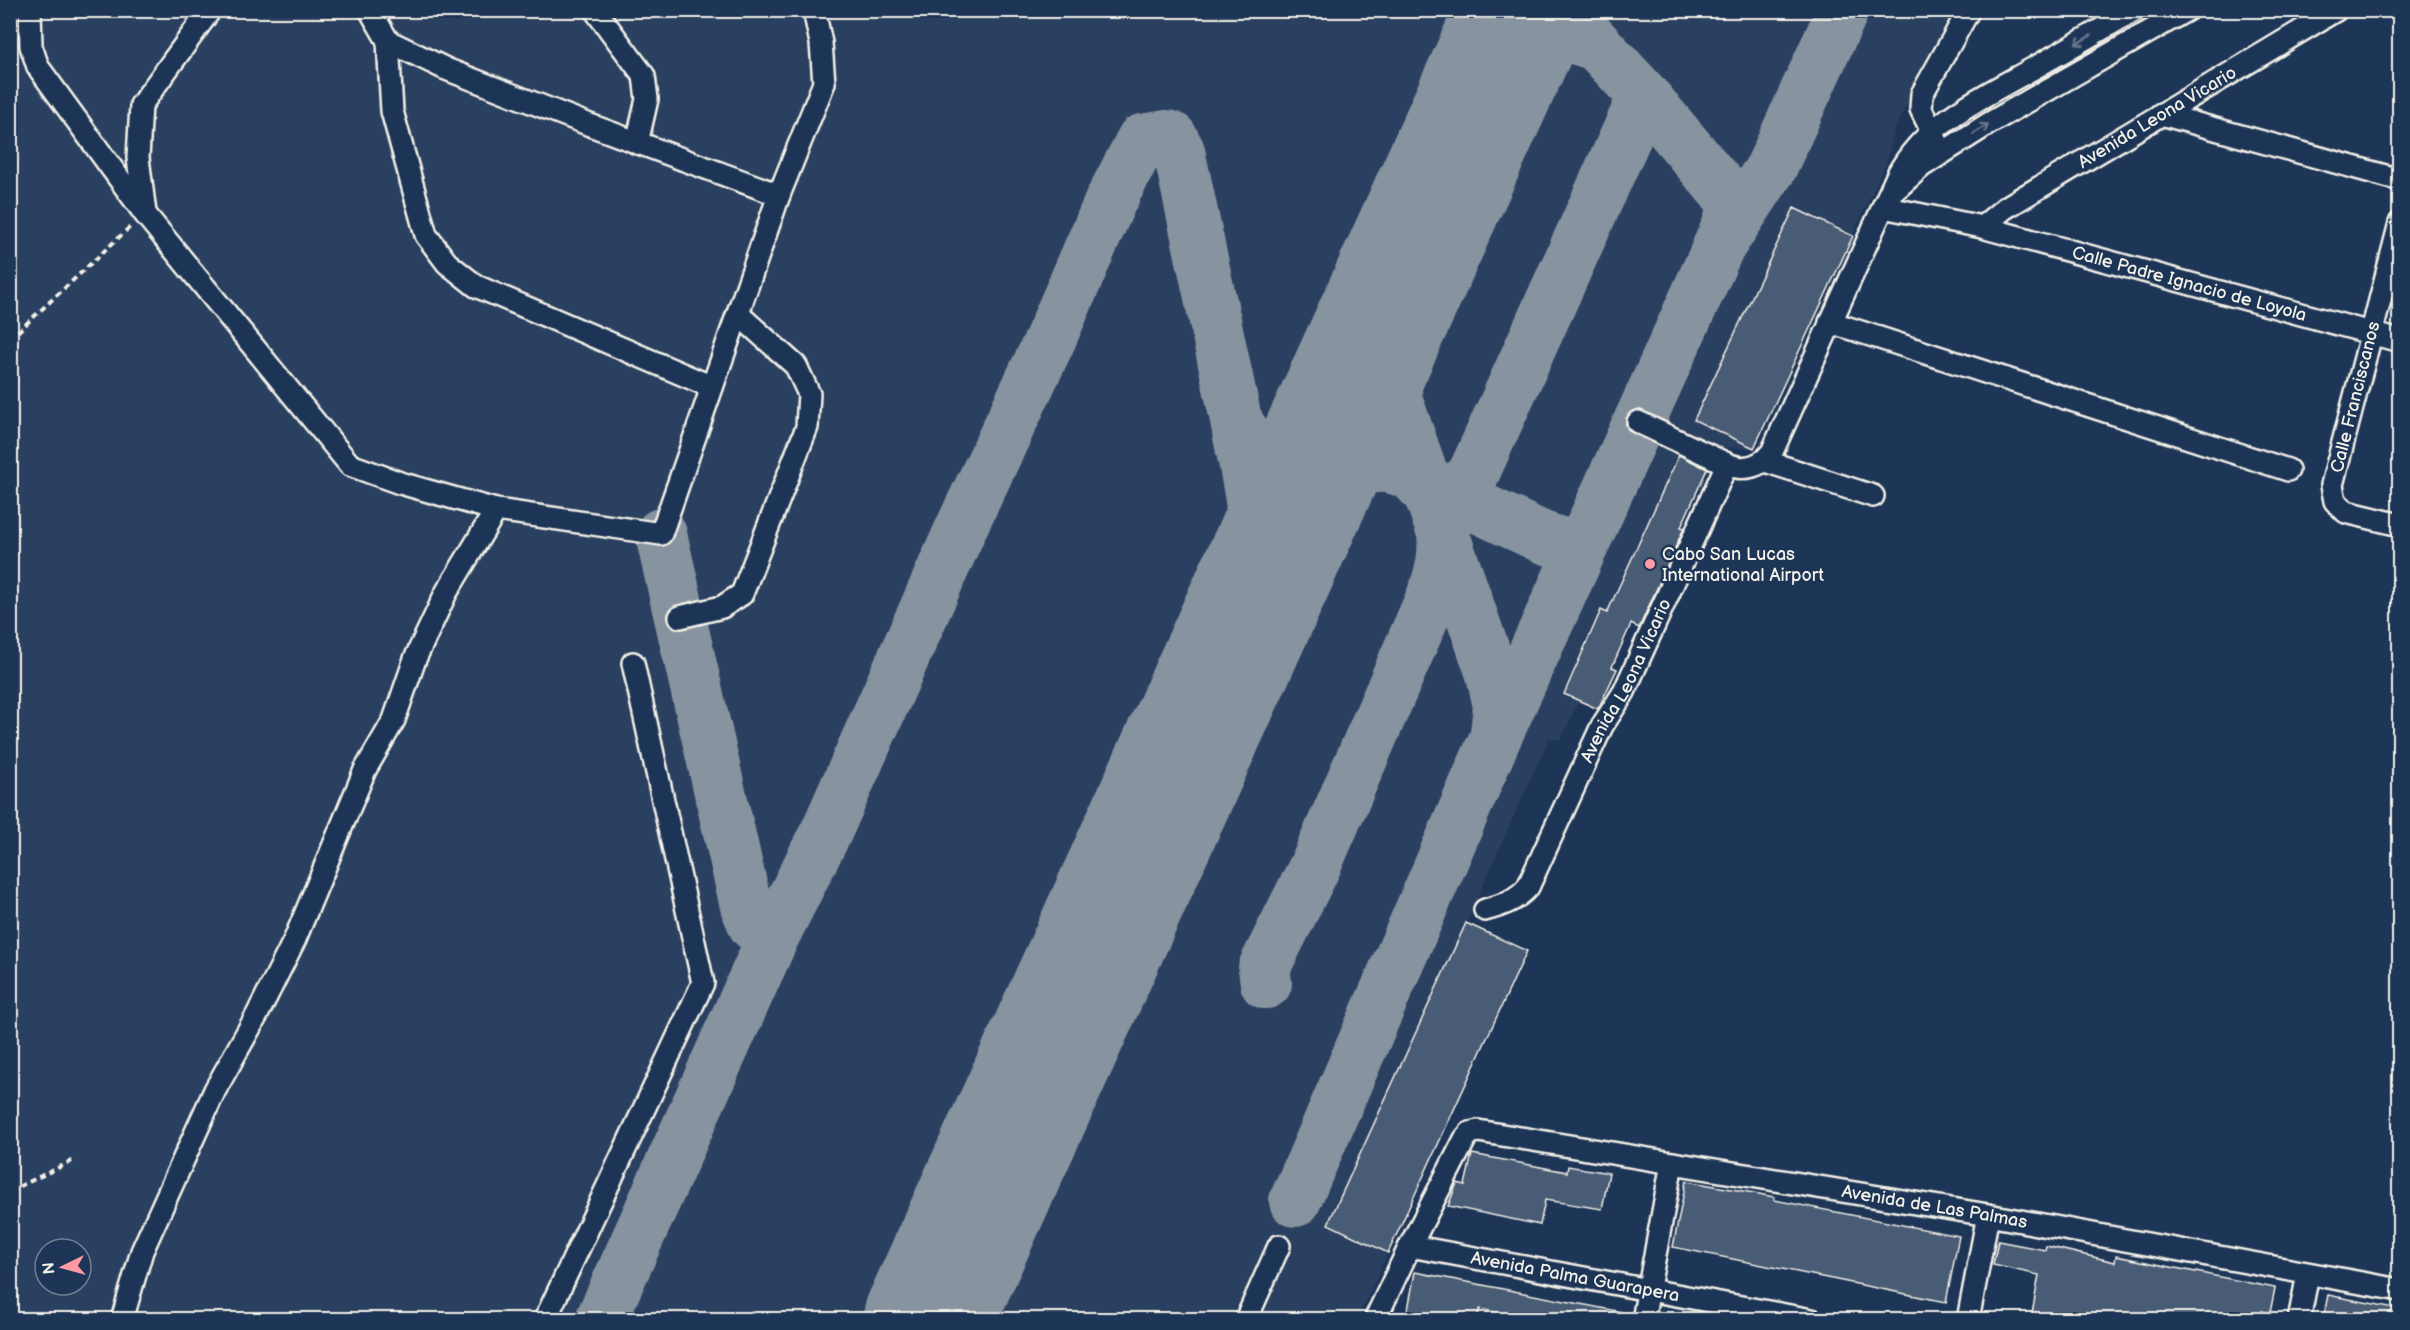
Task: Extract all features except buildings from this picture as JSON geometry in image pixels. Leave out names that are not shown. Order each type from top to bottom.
[{"type":"street","points":[[30,10],[31,46],[38,68],[145,214],[350,465],[400,483],[496,510],[661,534],[779,195],[824,83],[821,42],[814,10]]},
{"type":"street","points":[[145,214],[138,158],[141,105],[210,10]]},
{"type":"street","points":[[370,10],[388,41],[392,111],[426,235],[447,263],[476,286],[712,387]]},
{"type":"street","points":[[595,10],[644,76],[646,99],[638,143]]},
{"type":"street","points":[[1944,153],[1921,109],[1922,94],[1969,10]]},
{"type":"street","points":[[1638,422],[1727,464],[1743,468],[1759,465],[1765,461],[1772,452],[1884,204],[1908,158],[1932,132],[1972,102],[2105,18],[2134,10]]},
{"type":"street","points":[[1884,204],[1908,177],[1988,124],[2187,10]]},
{"type":"street","name":"Avenida Leona Vicario","points":[[1982,227],[2006,208],[2336,10]]},
{"type":"street","points":[[388,41],[446,69],[779,195]]},
{"type":"street","points":[[2161,114],[2400,180]]},
{"type":"street","name":"Calle Padre Ignacio de Loyola","points":[[1884,204],[1982,227],[2400,341]]},
{"type":"street","name":"Calle Franciscanos","points":[[2400,223],[2332,484],[2335,501],[2346,512],[2400,525]]},
{"type":"street","points":[[680,617],[722,606],[742,594],[807,427],[809,394],[796,366],[738,314]]},
{"type":"street","points":[[1830,322],[2288,470]]},
{"type":"street","points":[[1765,461],[1874,496]]},
{"type":"street","name":"Avenida Leona Vicario","points":[[1485,910],[1509,904],[1528,887],[1602,726],[1624,692],[1727,464]]},
{"type":"street","points":[[122,1320],[142,1251],[215,1090],[257,1015],[295,939],[365,770],[394,720],[415,659],[446,593],[496,510]]},
{"type":"street","points":[[545,1320],[703,983],[633,663]]},
{"type":"street","name":"Avenida de Las Palmas","points":[[1410,1246],[1470,1132],[1478,1131],[1988,1215],[2400,1290]]},
{"type":"street","points":[[1643,1320],[1672,1163]]},
{"type":"street","points":[[1968,1320],[1988,1215]]},
{"type":"street","points":[[1246,1320],[1279,1246]]},
{"type":"street","points":[[1375,1320],[1410,1246]]},
{"type":"street","name":"Avenida Palma Guarapera","points":[[1410,1246],[1649,1288],[1812,1320]]},
{"type":"street","points":[[2299,1320],[2308,1274]]},
{"type":"path","points":[[10,339],[145,214]]},
{"type":"path","points":[[10,1191],[76,1159]]},
{"type":"shaded area","name":"Cabo San Lucas International Airport","points":[[10,11],[1958,11],[1895,128],[1888,158],[1754,448],[1713,447],[1688,436],[1607,613],[1601,610],[1565,694],[1579,701],[1561,739],[1549,738],[1466,923],[1527,951],[1357,1320],[11,1319]]},
{"type":"taxiway","points":[[1571,10],[1580,27],[1644,96],[1728,196],[1731,216],[1718,247]]},
{"type":"taxiway","points":[[1295,1201],[1494,741],[1718,248],[1771,168],[1843,10]]},
{"type":"taxiway","points":[[1486,92],[1519,51],[1543,37],[1575,38],[1595,45]]},
{"type":"taxiway","points":[[1427,485],[1451,488],[1461,485],[1472,477],[1644,96]]},
{"type":"taxiway","points":[[661,534],[746,906],[754,925],[773,937],[827,830],[962,526],[1048,344],[1111,200],[1142,140],[1167,136],[1172,138],[1179,151],[1235,415],[1247,436],[1266,449],[1278,452],[1302,450],[1317,441],[1341,412]]},
{"type":"taxiway","points":[[1405,271],[1397,300],[1391,340],[1397,401],[1491,671],[1499,706],[1496,734]]},
{"type":"taxiway","points":[[1235,415],[1250,492],[1256,543],[1253,595],[1246,620]]},
{"type":"taxiway","points":[[1214,692],[1246,663],[1314,511],[1332,488],[1356,472],[1385,467],[1399,470],[1413,477],[1432,498]]},
{"type":"taxiway","points":[[1439,489],[1542,537],[1563,544],[1575,543],[1587,536]]},
{"type":"taxiway","points":[[1266,983],[1264,968],[1316,864],[1432,597],[1442,563],[1443,528]]},
{"type":"taxiway","points":[[601,1320],[773,937]]},
{"type":"runway","points":[[928,1320],[1523,10]]},
{"type":"place","name":"Cabo San Lucas International Airport","points":[[1650,564]]}]
